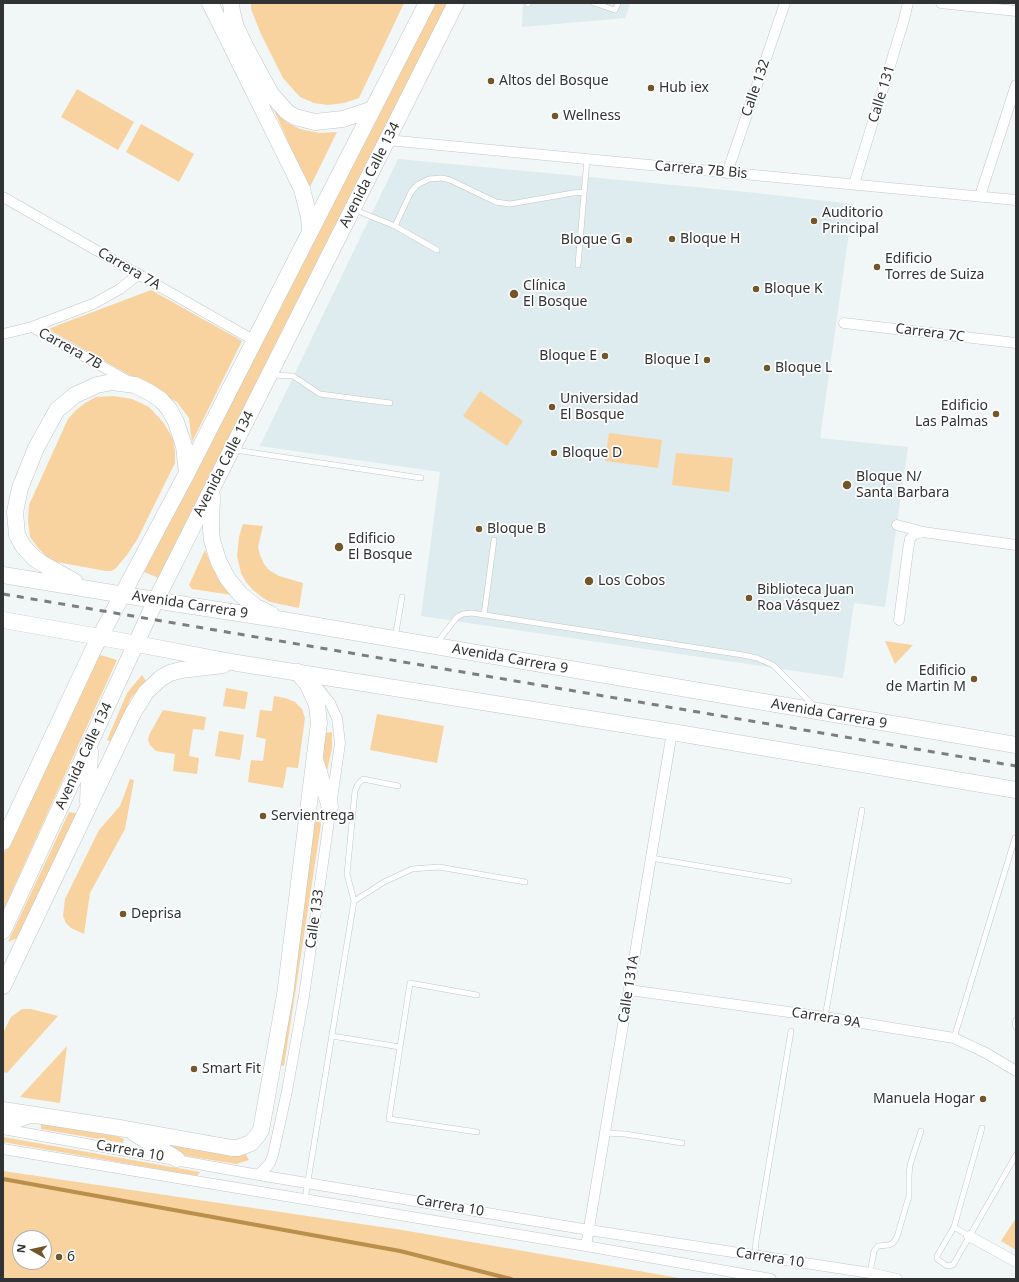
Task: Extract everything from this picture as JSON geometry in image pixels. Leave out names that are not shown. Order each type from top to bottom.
[{"type":"main road","points":[[210,3],[302,189],[309,217],[310,232]]},
{"type":"main road","points":[[231,3],[236,27],[245,46],[271,94],[287,112],[295,117],[315,122],[343,119],[373,109]]},
{"type":"main road","name":"Avenida Calle 134","points":[[3,842],[88,660],[187,473],[427,3]]},
{"type":"main road","name":"Avenida Calle 134","points":[[3,931],[156,600],[456,3]]},
{"type":"main road","points":[[93,590],[58,573],[34,558],[23,546],[17,535],[15,512],[20,488],[36,448],[57,410],[75,395],[97,385],[112,382],[135,385],[161,400],[169,409],[183,439],[186,454],[187,473]]},
{"type":"main road","points":[[213,487],[211,500],[211,528],[212,540],[218,560],[228,578],[240,594],[256,607],[283,620]]},
{"type":"main road","name":"Avenida Carrera 9","points":[[3,575],[434,645],[1016,746]]},
{"type":"main road","points":[[3,620],[136,643],[237,663],[672,732],[1016,790]]},
{"type":"main road","points":[[3,986],[133,713],[146,692],[154,684],[170,673],[181,670],[237,663]]},
{"type":"main road","points":[[3,1110],[126,1129],[232,1148],[238,1148],[251,1143],[260,1130],[289,970],[319,724],[317,705],[308,685],[298,672]]},
{"type":"main road","points":[[87,810],[91,742]]},
{"type":"main road","points":[[314,760],[330,806]]},
{"type":"main road","points":[[3,966],[25,940]]},
{"type":"main road","points":[[3,1124],[35,1114]]},
{"type":"main road","points":[[126,1129],[177,1159]]},
{"type":"street","name":"Calle 132","points":[[727,173],[785,3]]},
{"type":"street","name":"Calle 131","points":[[854,184],[908,3]]},
{"type":"street","points":[[941,3],[1016,11]]},
{"type":"street","points":[[980,196],[1016,85]]},
{"type":"street","name":"Carrera 7B Bis","points":[[387,140],[1016,200]]},
{"type":"street","name":"Carrera 7A","points":[[3,196],[255,341]]},
{"type":"street","points":[[32,328],[94,304],[120,289],[140,274]]},
{"type":"street","name":"Carrera 7C","points":[[844,323],[1016,343]]},
{"type":"street","name":"Carrera 7B","points":[[3,334],[32,328],[135,385]]},
{"type":"street","points":[[897,525],[923,532],[1016,545]]},
{"type":"street","points":[[899,620],[910,539],[914,534],[923,532]]},
{"type":"street","name":"Calle 133","points":[[259,1175],[266,1168],[273,1155],[287,1091],[304,996],[340,743],[338,722],[330,703],[325,695],[312,682],[298,672]]},
{"type":"street","name":"Calle 131A","points":[[586,1246],[672,732]]},
{"type":"street","name":"Carrera 9A","points":[[629,990],[825,1017],[954,1038],[986,1053],[1016,1071]]},
{"type":"street","name":"Carrera 10","points":[[3,1129],[177,1159],[259,1175],[589,1230],[870,1273],[897,1279]]},
{"type":"street","name":"Carrera 10","points":[[3,1149],[586,1246],[771,1279]]},
{"type":"street","points":[[969,1236],[1016,1262]]},
{"type":"lane","points":[[594,3],[615,10],[618,3]]},
{"type":"lane","points":[[578,265],[587,159]]},
{"type":"lane","points":[[394,226],[411,192],[417,185],[428,179],[442,178],[450,180],[496,202],[510,204],[584,192]]},
{"type":"lane","points":[[352,209],[394,226],[437,250]]},
{"type":"lane","points":[[269,375],[293,376],[320,394],[390,403]]},
{"type":"lane","points":[[232,449],[421,478]]},
{"type":"lane","points":[[484,615],[494,540]]},
{"type":"lane","points":[[395,639],[402,597]]},
{"type":"lane","points":[[434,645],[457,617],[463,614],[472,613],[757,658],[778,669],[820,712]]},
{"type":"lane","points":[[305,1200],[354,901],[347,874],[355,791],[358,784],[363,779],[398,786]]},
{"type":"lane","points":[[825,1017],[862,810]]},
{"type":"lane","points":[[954,1038],[1015,838]]},
{"type":"lane","points":[[651,858],[789,881]]},
{"type":"lane","points":[[354,901],[384,882],[412,868],[439,867],[525,882]]},
{"type":"lane","points":[[476,995],[410,983],[389,1119],[477,1132]]},
{"type":"lane","points":[[1016,1020],[1016,1027]]},
{"type":"lane","points":[[755,1256],[756,1241],[791,1031]]},
{"type":"lane","points":[[332,1036],[400,1047]]},
{"type":"lane","points":[[982,1128],[954,1226],[937,1256],[937,1259],[947,1266],[953,1265],[1016,1155]]},
{"type":"lane","points":[[870,1273],[874,1251],[878,1246],[893,1243],[897,1237],[910,1196],[910,1165],[922,1131]]},
{"type":"lane","points":[[605,1133],[625,1134],[682,1143]]},
{"type":"lane","points":[[954,1226],[969,1236]]},
{"type":"shaded area","points":[[251,3],[404,3],[359,98],[344,103],[328,105],[314,103],[300,97],[283,78],[261,34],[251,9]]},
{"type":"shaded area","points":[[435,3],[448,3],[159,578],[144,572],[327,207]]},
{"type":"shaded area","points":[[523,3],[630,3],[625,18],[522,27]]},
{"type":"shaded area","points":[[77,89],[134,122],[118,150],[61,117]]},
{"type":"shaded area","points":[[274,110],[288,123],[300,129],[319,133],[337,132],[309,189]]},
{"type":"shaded area","points":[[141,124],[194,154],[179,182],[126,152]]},
{"type":"shaded area","name":"Universidad El Bosque","points":[[398,159],[747,192],[853,204],[820,438],[908,447],[885,607],[854,603],[843,678],[421,616],[440,472],[260,446]]},
{"type":"shaded area","points":[[151,290],[242,341],[192,442],[189,418],[177,402],[48,329]]},
{"type":"shaded area","points":[[480,391],[523,421],[507,446],[463,416]]},
{"type":"shaded area","points":[[114,396],[132,399],[149,407],[163,422],[173,439],[175,463],[138,538],[127,555],[115,569],[106,571],[51,561],[30,537],[28,521],[29,505],[68,419],[76,410],[96,397]]},
{"type":"shaded area","points":[[609,433],[662,440],[658,468],[605,461]]},
{"type":"shaded area","points":[[676,453],[733,458],[729,492],[672,485]]},
{"type":"shaded area","points":[[243,524],[263,526],[258,547],[264,564],[269,570],[279,576],[303,583],[299,608],[270,602],[253,590],[246,582],[241,573],[237,556],[239,537]]},
{"type":"shaded area","points":[[205,550],[213,569],[232,595],[192,589],[189,585]]},
{"type":"shaded area","points":[[885,641],[913,645],[895,664]]},
{"type":"shaded area","points":[[97,654],[117,660],[3,911],[3,855]]},
{"type":"shaded area","points":[[142,675],[146,681],[131,698],[112,742],[107,740],[127,693]]},
{"type":"shaded area","points":[[226,688],[248,692],[245,709],[223,706]]},
{"type":"shaded area","points":[[274,696],[295,702],[302,709],[305,718],[298,768],[287,767],[283,788],[248,782],[251,760],[263,761],[266,739],[256,737],[260,710],[272,711]]},
{"type":"shaded area","points":[[163,710],[206,717],[204,730],[193,729],[189,756],[199,758],[197,774],[173,771],[175,754],[156,751],[150,745],[148,740],[149,735]]},
{"type":"shaded area","points":[[377,714],[444,726],[437,763],[370,750]]},
{"type":"shaded area","points":[[219,731],[244,735],[240,760],[215,756]]},
{"type":"shaded area","points":[[332,732],[332,748],[327,771],[321,750],[324,733]]},
{"type":"shaded area","points":[[130,779],[134,780],[125,829],[90,893],[84,934],[71,928],[66,923],[63,916],[65,899],[99,830],[120,806]]},
{"type":"shaded area","points":[[69,812],[80,814],[22,936],[8,942]]},
{"type":"shaded area","points":[[316,814],[321,824],[284,1066],[277,1065]]},
{"type":"shaded area","points":[[22,1009],[31,1009],[58,1016],[7,1073],[3,1072],[3,1033],[11,1017]]},
{"type":"shaded area","points":[[67,1046],[60,1103],[20,1097]]},
{"type":"shaded area","points":[[41,1124],[116,1136],[124,1139],[123,1143],[41,1129]]},
{"type":"shaded area","points":[[3,1137],[200,1172],[197,1176],[3,1142]]},
{"type":"shaded area","points":[[168,1144],[245,1153],[249,1160],[236,1164],[181,1155]]},
{"type":"shaded area","points":[[3,1171],[402,1230],[685,1279],[3,1279]]},
{"type":"shaded area","points":[[1016,1218],[1016,1250],[1001,1241]]},
{"type":"waterway","points":[[3,1179],[400,1251],[511,1279]]},
{"type":"railway","points":[[3,594],[1016,766]]},
{"type":"place","name":"Altos del Bosque","points":[[491,81]]},
{"type":"place","name":"Hub iex","points":[[651,88]]},
{"type":"place","name":"Wellness","points":[[555,116]]},
{"type":"place","name":"Auditorio Principal","points":[[814,221]]},
{"type":"place","name":"Bloque H","points":[[672,239]]},
{"type":"place","name":"Bloque G","points":[[629,240]]},
{"type":"place","name":"Edificio Torres de Suiza","points":[[877,267]]},
{"type":"place","name":"Bloque K","points":[[756,289]]},
{"type":"place","name":"Clínica El Bosque","points":[[514,294]]},
{"type":"place","name":"Bloque E","points":[[605,356]]},
{"type":"place","name":"Bloque I","points":[[707,360]]},
{"type":"place","name":"Bloque L","points":[[767,368]]},
{"type":"place","name":"Universidad El Bosque","points":[[552,407]]},
{"type":"place","name":"Edificio Las Palmas","points":[[996,414]]},
{"type":"place","name":"Bloque D","points":[[554,453]]},
{"type":"place","name":"Bloque N/ Santa Barbara","points":[[847,485]]},
{"type":"place","name":"Bloque B","points":[[479,529]]},
{"type":"place","name":"Edificio El Bosque","points":[[339,547]]},
{"type":"place","name":"Los Cobos","points":[[589,581]]},
{"type":"place","name":"Biblioteca Juan Roa Vásquez","points":[[749,598]]},
{"type":"place","name":"Edificio de Martin M","points":[[974,679]]},
{"type":"place","name":"Servientrega","points":[[263,816]]},
{"type":"place","name":"Deprisa","points":[[123,914]]},
{"type":"place","name":"Smart Fit","points":[[194,1069]]},
{"type":"place","name":"Manuela Hogar","points":[[983,1099]]},
{"type":"place","name":"6","points":[[59,1257]]}]
